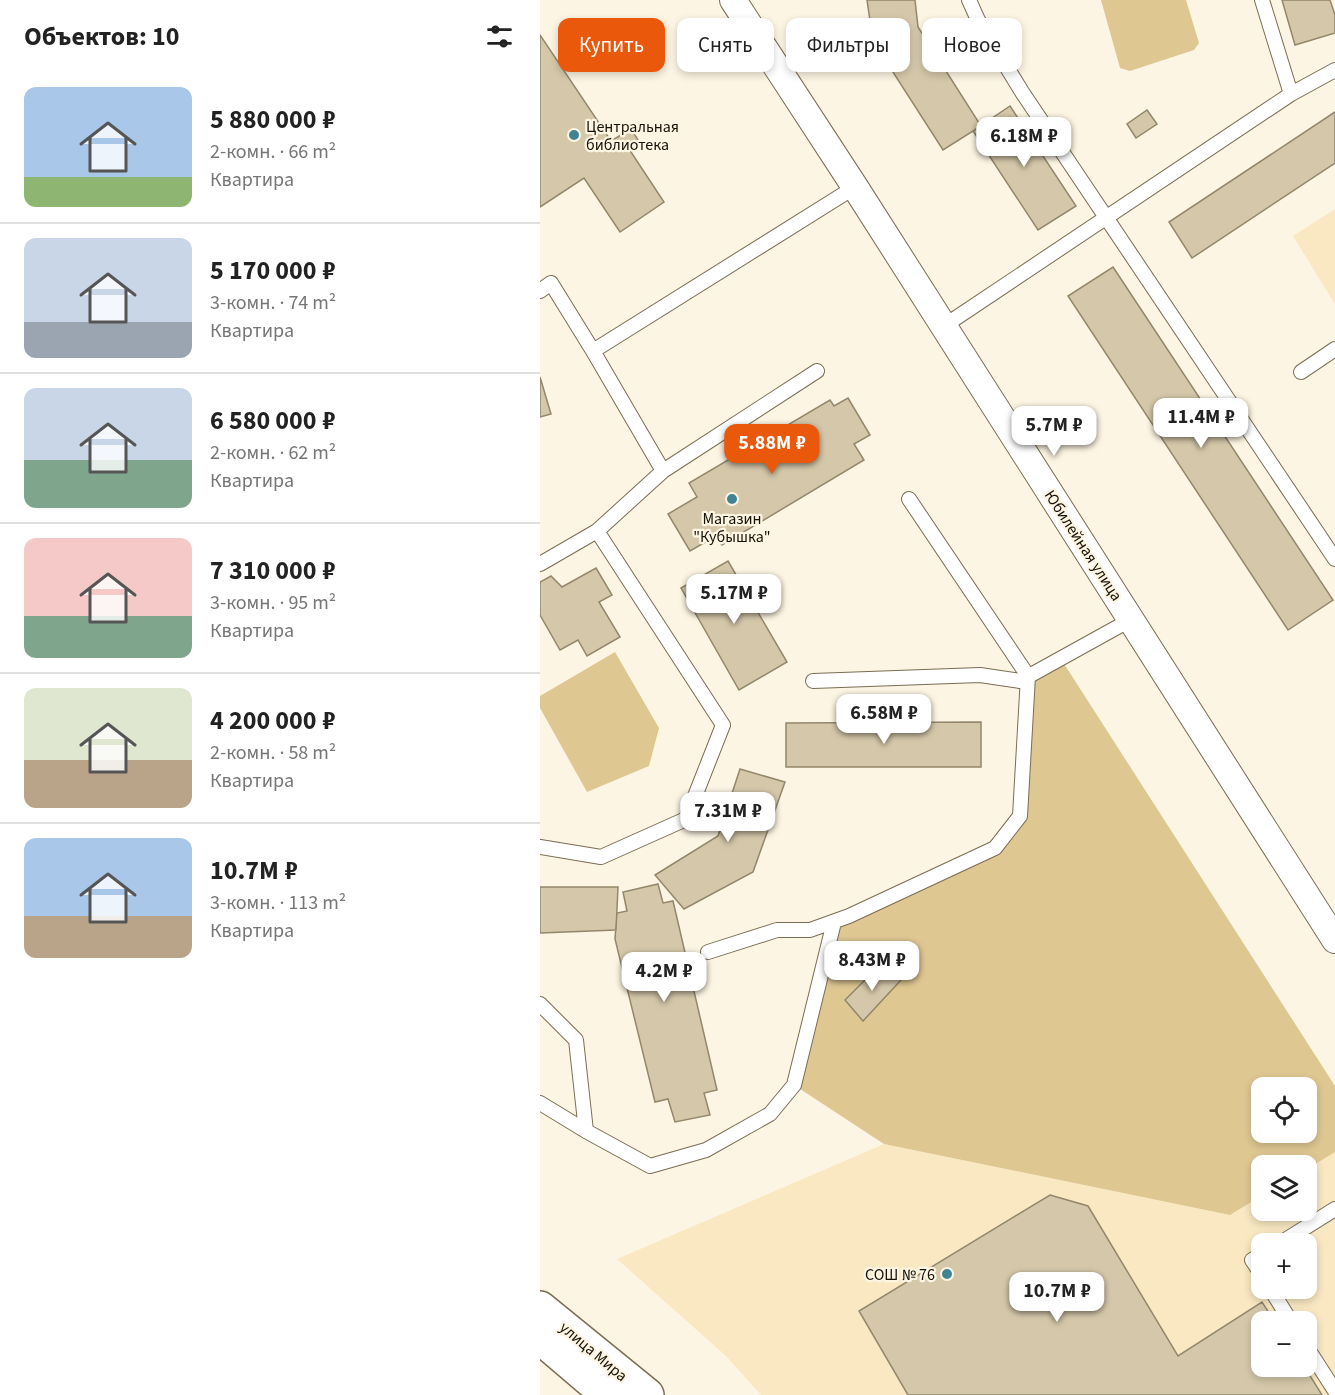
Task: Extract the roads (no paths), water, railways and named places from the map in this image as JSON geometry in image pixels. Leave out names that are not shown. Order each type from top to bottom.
[{"type":"street","name":"Юбилейная улица","points":[[733,0],[1132,619],[1335,939]]},
{"type":"street","name":"улица Мира","points":[[540,1308],[646,1395]]},
{"type":"street","name":"улица Мира","points":[[540,1337],[608,1395]]},
{"type":"lane","points":[[969,0],[1022,92],[1335,559]]},
{"type":"lane","points":[[1262,0],[1291,94]]},
{"type":"lane","points":[[944,326],[1291,94],[1335,70]]},
{"type":"lane","points":[[593,351],[855,187]]},
{"type":"lane","points":[[540,291],[551,283],[663,471]]},
{"type":"lane","points":[[1301,372],[1335,349]]},
{"type":"lane","points":[[540,564],[597,531],[663,471],[817,371]]},
{"type":"lane","points":[[708,951],[777,930],[810,930],[834,922],[995,848],[1020,816],[1028,676],[909,499]]},
{"type":"lane","points":[[540,847],[601,857],[686,819],[723,725],[597,531]]},
{"type":"lane","points":[[813,681],[980,675],[1020,681],[1132,619]]},
{"type":"lane","points":[[540,1103],[650,1166],[706,1150],[770,1114],[794,1085],[834,922]]},
{"type":"lane","points":[[540,1004],[576,1040],[586,1131]]},
{"type":"lane","points":[[1297,1233],[1335,1209]]},
{"type":"lane","points":[[1317,1363],[1335,1391]]},
{"type":"place","name":"Центральная библиотека","points":[[574,135]]},
{"type":"place","name":"Магазин \"Кубышка\"","points":[[732,499]]},
{"type":"place","name":"СОШ № 76","points":[[947,1274]]}]
